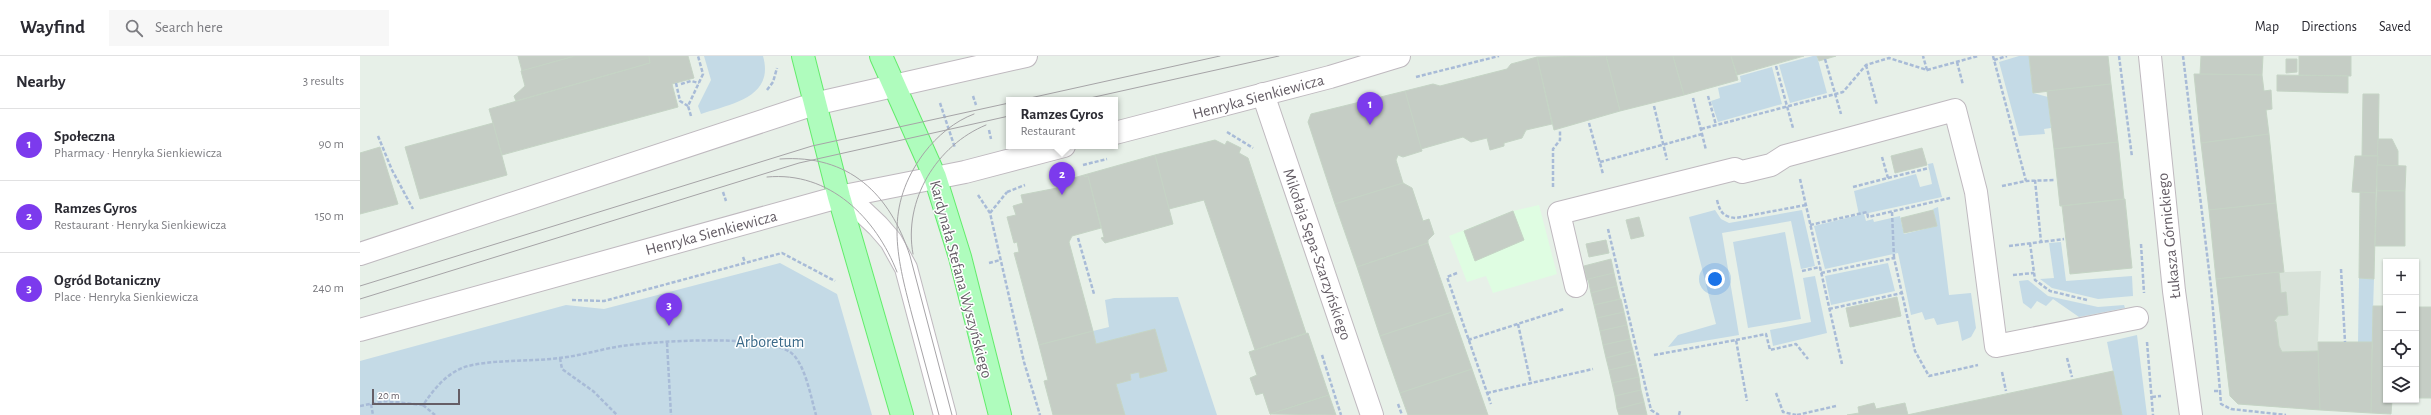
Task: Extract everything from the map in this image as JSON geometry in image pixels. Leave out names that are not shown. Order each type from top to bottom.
[{"type":"main road","points":[[803,56],[838,197],[902,415]]},
{"type":"main road","name":"Kardynała Stefana Wyszyńskiego","points":[[881,56],[935,177],[960,257],[1000,415]]},
{"type":"street","points":[[360,254],[814,104],[932,76],[1026,56]]},
{"type":"street","name":"Henryka Sienkiewicza","points":[[1118,132],[1399,56]]},
{"type":"street","name":"Łukasza Górnickiego","points":[[2150,56],[2174,291],[2191,415]]},
{"type":"street","name":"Mikołaja Sępa-Szarzyńskiego","points":[[1263,94],[1372,415]]},
{"type":"street","points":[[1576,286],[1559,214],[1735,169],[1742,172],[1771,165],[1780,158],[1955,110],[1976,192],[1985,249],[1996,346],[2141,309]]},
{"type":"street","name":"Henryka Sienkiewicza","points":[[360,330],[838,197],[965,172],[1053,149]]},
{"type":"street","points":[[838,197],[860,209],[878,226],[891,241],[906,268],[945,415]]},
{"type":"path","points":[[688,106],[703,74],[698,56]]},
{"type":"path","points":[[1924,56],[1927,70]]},
{"type":"path","points":[[1701,129],[1787,108],[1843,92],[1866,65],[1889,58],[1927,70],[1978,56]]},
{"type":"path","points":[[1993,56],[2026,181]]},
{"type":"path","points":[[1994,60],[2007,56]]},
{"type":"path","points":[[2119,56],[2132,164]]},
{"type":"path","points":[[2183,56],[2211,287],[2221,404],[2231,409],[2286,415]]},
{"type":"path","points":[[1825,59],[1849,139]]},
{"type":"path","points":[[1866,65],[1888,178]]},
{"type":"path","points":[[1776,66],[1797,153],[1810,225],[1842,364]]},
{"type":"path","points":[[932,76],[952,140],[965,172],[990,213],[1024,362],[1040,415]]},
{"type":"path","points":[[681,84],[691,81],[699,83]]},
{"type":"path","points":[[676,83],[680,101],[688,106],[693,123]]},
{"type":"path","points":[[973,94],[976,105]]},
{"type":"path","points":[[1708,96],[1716,125]]},
{"type":"path","points":[[1692,98],[1701,129],[1720,212],[1727,218],[1736,218],[1806,205]]},
{"type":"path","points":[[1654,106],[1674,184]]},
{"type":"path","points":[[1589,123],[1600,162],[1606,201],[1651,410],[1659,415]]},
{"type":"path","points":[[1553,193],[1553,149],[1560,140],[1560,130]]},
{"type":"path","points":[[1225,131],[1257,150]]},
{"type":"path","points":[[1600,162],[1702,134]]},
{"type":"path","points":[[378,136],[396,177],[413,210]]},
{"type":"path","points":[[1853,187],[1929,168]]},
{"type":"path","points":[[2035,180],[2041,242]]},
{"type":"path","points":[[1810,225],[1867,212],[1868,217],[2026,181],[2054,180]]},
{"type":"path","points":[[990,213],[1007,192],[1005,186]]},
{"type":"path","points":[[723,192],[728,205]]},
{"type":"path","points":[[1892,212],[1894,258],[1915,351],[1929,376],[1984,364]]},
{"type":"path","points":[[1078,238],[1094,294]]},
{"type":"path","points":[[1985,249],[2064,239]]},
{"type":"path","points":[[2140,239],[2141,309]]},
{"type":"path","points":[[2030,243],[2035,280],[2050,291],[2092,301]]},
{"type":"path","points":[[565,300],[604,301],[744,262],[782,253],[840,284]]},
{"type":"path","points":[[743,257],[744,262]]},
{"type":"path","points":[[1821,273],[1894,258]]},
{"type":"path","points":[[988,263],[1000,260]]},
{"type":"path","points":[[1802,271],[1820,267]]},
{"type":"path","points":[[2341,269],[2345,342]]},
{"type":"path","points":[[2011,275],[2034,273]]},
{"type":"path","points":[[1457,274],[1447,277],[1491,404]]},
{"type":"path","points":[[1829,309],[1902,292]]},
{"type":"path","points":[[1468,340],[1566,308]]},
{"type":"path","points":[[1518,324],[1531,384]]},
{"type":"path","points":[[1654,355],[1766,334],[1770,350],[1796,344],[1808,359]]},
{"type":"path","points":[[2147,338],[2153,415]]},
{"type":"path","points":[[423,404],[439,383],[468,366],[560,358],[623,346],[733,340],[772,345],[790,352],[800,362],[816,415]]},
{"type":"path","points":[[1736,340],[1748,401]]},
{"type":"path","points":[[667,343],[671,415]]},
{"type":"path","points":[[2066,352],[2072,377]]},
{"type":"path","points":[[560,358],[562,369],[593,391],[617,415]]},
{"type":"path","points":[[2001,368],[2006,391]]},
{"type":"path","points":[[1487,393],[1593,369]]},
{"type":"path","points":[[2210,392],[2220,391]]},
{"type":"path","points":[[1776,393],[1784,412],[1796,415],[1836,406]]},
{"type":"path","points":[[2152,396],[2162,396]]},
{"type":"path","points":[[360,406],[385,401],[423,404],[435,415]]},
{"type":"path","points":[[371,404],[373,415]]},
{"type":"path","points":[[1679,415],[1680,411]]},
{"type":"shaded area","points":[[1539,205],[1557,274],[1493,293],[1486,276],[1467,282],[1449,236],[1513,211]]},
{"type":"shaded area","points":[[2321,271],[2318,342],[2320,410],[2238,404],[2230,396],[2216,279],[2284,272]]},
{"type":"green space","points":[[704,56],[763,56],[765,70],[762,81],[756,90],[747,97],[725,107],[701,114],[698,106],[711,80]]},
{"type":"green space","points":[[1817,56],[1827,93],[1790,103],[1779,65]]},
{"type":"green space","points":[[2019,56],[2029,56],[2033,93],[2048,97],[2051,128],[2044,129],[2045,134],[2019,136],[1999,62]]},
{"type":"green space","points":[[1772,67],[1782,104],[1718,122],[1711,101],[1720,98],[1718,88],[1741,82],[1740,76]]},
{"type":"green space","points":[[1933,163],[1942,197],[1864,214],[1866,221],[1873,219],[1874,222],[1900,216],[1904,234],[1937,226],[1933,209],[1938,207],[1949,295],[1971,293],[1976,328],[1971,337],[1962,341],[1958,321],[1937,325],[1934,318],[1925,320],[1922,312],[1911,315],[1898,253],[1825,269],[1814,226],[1859,215],[1854,191],[1916,174],[1920,187],[1932,184],[1928,164]]},
{"type":"green space","points":[[1715,210],[1721,219],[1729,223],[1802,210],[1815,266],[1801,269],[1791,221],[1722,233],[1739,335],[1668,347],[1678,335],[1716,324],[1689,217]]},
{"type":"green space","points":[[1785,232],[1801,319],[1748,328],[1733,242]]},
{"type":"green space","points":[[2061,242],[2066,281],[2132,276],[2133,296],[2098,299],[2052,288],[2040,279],[2054,278],[2049,243]]},
{"type":"green space","name":"Arboretum","points":[[780,263],[837,294],[872,415],[360,415],[360,361],[566,305],[604,309]]},
{"type":"green space","points":[[1888,263],[1895,291],[1831,305],[1825,276]]},
{"type":"green space","points":[[1815,276],[1827,333],[1773,346],[1770,330],[1811,322],[1803,278]]},
{"type":"green space","points":[[2359,278],[2374,279],[2372,342],[2358,342]]},
{"type":"green space","points":[[2028,280],[2048,296],[2098,307],[2124,305],[2125,308],[2079,317],[2053,299],[2046,306],[2037,301],[2031,309],[2023,303],[2019,281]]},
{"type":"green space","points":[[1178,297],[1217,415],[1125,415],[1116,384],[1131,380],[1130,374],[1139,372],[1140,378],[1167,371],[1155,329],[1096,344],[1093,331],[1109,327],[1105,300],[1114,298]]},
{"type":"green space","points":[[2137,335],[2147,415],[2122,415],[2107,342]]},
{"type":"building","points":[[518,56],[575,56],[522,71]]},
{"type":"building","points":[[575,56],[649,56],[650,63],[516,101],[514,96],[525,86],[521,71]]},
{"type":"building","points":[[649,56],[688,56],[694,78],[672,84],[678,107],[502,155],[489,109],[650,63]]},
{"type":"building","points":[[1606,56],[1673,56],[1684,95],[1620,111]]},
{"type":"building","points":[[1606,56],[1620,111],[1554,130],[1537,57]]},
{"type":"building","points":[[1673,56],[1731,56],[1738,80],[1684,95]]},
{"type":"building","points":[[1731,56],[1804,56],[1737,75]]},
{"type":"building","points":[[1817,56],[1836,56],[1819,61]]},
{"type":"building","points":[[2029,56],[2108,56],[2111,84],[2033,93]]},
{"type":"building","points":[[2201,56],[2263,56],[2262,75],[2200,74]]},
{"type":"building","points":[[2299,56],[2351,56],[2351,76],[2299,75]]},
{"type":"building","points":[[1537,57],[1552,124],[1526,130],[1522,138],[1504,143],[1504,146],[1490,150],[1487,138],[1471,142],[1463,137],[1421,149],[1405,91],[1433,84],[1440,86],[1507,69],[1511,64]]},
{"type":"building","points":[[2286,59],[2297,59],[2297,72],[2286,73]]},
{"type":"building","points":[[2194,74],[2262,75],[2264,91],[2271,90],[2272,109],[2266,110],[2269,134],[2201,143]]},
{"type":"building","points":[[2277,75],[2348,76],[2348,93],[2277,91]]},
{"type":"building","points":[[2111,84],[2118,142],[2054,149],[2047,91]]},
{"type":"building","points":[[1405,91],[1422,151],[1403,157],[1398,155],[1396,160],[1403,183],[1335,204],[1308,122],[1311,114]]},
{"type":"building","points":[[2363,94],[2379,94],[2378,156],[2362,156]]},
{"type":"building","points":[[493,123],[507,175],[420,199],[405,147]]},
{"type":"building","points":[[2269,134],[2276,203],[2209,210],[2201,143]]},
{"type":"building","points":[[2378,139],[2392,139],[2398,151],[2398,166],[2377,165]]},
{"type":"building","points":[[1215,140],[1225,145],[1227,141],[1241,148],[1239,153],[1248,158],[1306,333],[1255,350],[1204,200],[1169,209],[1155,155]]},
{"type":"building","points":[[2118,142],[2124,199],[2060,206],[2054,149]]},
{"type":"building","points":[[380,147],[398,204],[360,214],[360,153]]},
{"type":"building","points":[[1922,148],[1927,165],[1895,173],[1891,156]]},
{"type":"building","points":[[1155,155],[1173,224],[1105,243],[1101,238],[1104,237],[1088,176],[1085,177],[1084,175]]},
{"type":"building","points":[[2355,156],[2378,156],[2376,193],[2352,192]]},
{"type":"building","points":[[2377,165],[2406,166],[2405,191],[2377,191]]},
{"type":"building","points":[[1084,175],[1085,177],[1088,176],[1101,228],[1072,236],[1069,242],[1093,331],[1039,345],[1014,253],[1019,252],[1017,242],[1014,243],[1007,217],[1016,215],[1013,206],[1023,203],[1021,195],[1057,188],[1056,183]]},
{"type":"building","points":[[1403,183],[1412,188],[1423,221],[1429,219],[1434,234],[1428,240],[1428,243],[1357,267],[1335,204]]},
{"type":"building","points":[[2377,191],[2405,191],[2405,246],[2375,246]]},
{"type":"building","points":[[2360,192],[2376,193],[2374,279],[2359,278]]},
{"type":"building","points":[[2125,199],[2132,268],[2070,274],[2062,206]]},
{"type":"building","points":[[2276,203],[2284,272],[2216,279],[2209,210]]},
{"type":"building","points":[[1933,210],[1937,226],[1904,233],[1901,218]]},
{"type":"building","points":[[1513,211],[1524,240],[1475,261],[1464,231]]},
{"type":"building","points":[[1639,217],[1644,236],[1631,239],[1626,220]]},
{"type":"building","points":[[1606,240],[1609,253],[1589,257],[1586,244]]},
{"type":"building","points":[[1428,243],[1452,312],[1380,336],[1357,267]]},
{"type":"building","points":[[1611,259],[1614,273],[1587,280],[1584,266]]},
{"type":"building","points":[[2279,272],[2281,293],[2286,292],[2288,315],[2278,316],[2274,321],[2276,322],[2279,346],[2282,352],[2318,351],[2320,410],[2238,404],[2230,396],[2216,279]]},
{"type":"building","points":[[1614,273],[1617,286],[1591,293],[1588,279]]},
{"type":"building","points":[[1617,286],[1620,299],[1594,305],[1591,293]]},
{"type":"building","points":[[1897,297],[1901,316],[1850,327],[1846,308]]},
{"type":"building","points":[[1621,299],[1624,312],[1597,318],[1594,305]]},
{"type":"building","points":[[2373,306],[2383,306],[2383,403],[2392,403],[2391,414],[2371,413]]},
{"type":"building","points":[[2419,307],[2431,307],[2431,398],[2419,398]]},
{"type":"building","points":[[1452,312],[1472,369],[1400,393],[1380,336]]},
{"type":"building","points":[[1624,312],[1627,325],[1600,331],[1597,318]]},
{"type":"building","points":[[1627,325],[1630,339],[1603,345],[1600,331]]},
{"type":"building","points":[[1155,329],[1167,371],[1140,378],[1139,372],[1130,374],[1131,380],[1116,384],[1125,415],[1053,415],[1044,381],[1048,380],[1039,345],[1093,331],[1096,344]]},
{"type":"building","points":[[1308,333],[1329,395],[1270,414],[1263,393],[1256,395],[1250,378],[1257,375],[1249,352]]},
{"type":"building","points":[[1630,339],[1633,351],[1606,358],[1603,345]]},
{"type":"building","points":[[2318,342],[2372,342],[2371,413],[2320,410]]},
{"type":"building","points":[[1633,351],[1636,364],[1609,370],[1606,358]]},
{"type":"building","points":[[1636,364],[1639,377],[1612,383],[1609,370]]},
{"type":"building","points":[[1472,369],[1488,415],[1408,415],[1400,393]]},
{"type":"building","points":[[2113,371],[2122,415],[1907,415],[2043,386]]},
{"type":"building","points":[[1639,377],[1641,390],[1615,396],[1612,383]]},
{"type":"building","points":[[1641,390],[1644,402],[1617,409],[1615,396]]},
{"type":"building","points":[[1329,395],[1336,415],[1270,414]]},
{"type":"building","points":[[1644,402],[1647,415],[1619,415],[1617,409]]},
{"type":"building","points":[[1874,403],[1876,409],[1905,403],[1908,415],[1847,415],[1859,413],[1858,407]]},
{"type":"tram line","points":[[1035,97],[1220,56]]},
{"type":"tram line","points":[[1094,97],[1279,56]]},
{"type":"tram line","points":[[360,286],[812,146],[1006,104]]},
{"type":"tram line","points":[[939,415],[906,293],[898,251],[898,212],[903,193],[911,173],[924,153],[947,130],[974,114]]},
{"type":"tram line","points":[[360,299],[799,163],[1006,117]]},
{"type":"tram line","points":[[913,254],[911,234],[913,214],[927,177],[939,160],[953,146],[968,134],[986,125]]},
{"type":"tram line","points":[[780,159],[805,159],[827,163],[846,171],[863,182],[878,197],[891,214],[902,234],[910,256],[952,415]]},
{"type":"tram line","points":[[767,177],[790,177],[811,182],[830,190],[848,202],[877,234],[888,252],[897,272]]},
{"type":"place","name":"Społeczna","points":[[1370,125]]},
{"type":"place","name":"Ramzes Gyros","points":[[1062,195]]},
{"type":"place","name":"Ogród Botaniczny","points":[[669,326]]}]
